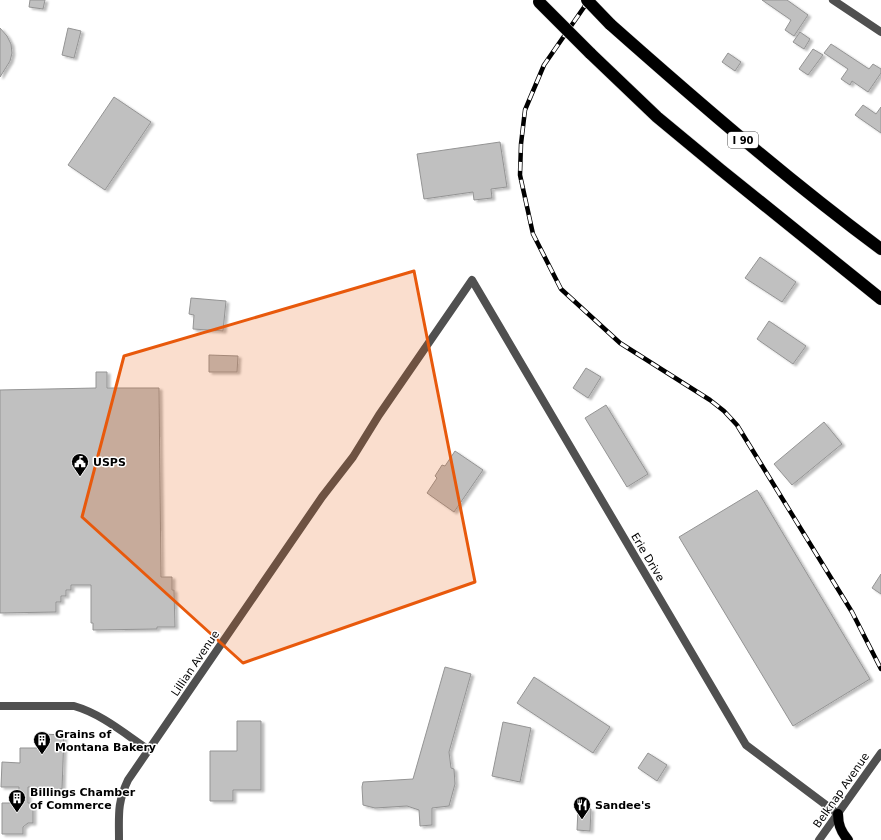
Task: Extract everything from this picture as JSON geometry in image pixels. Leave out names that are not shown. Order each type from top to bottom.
[{"type":"highway","name":"I 90","points":[[587,0],[610,24],[744,141],[846,223],[881,249]]},
{"type":"highway","points":[[538,1],[657,117],[881,299]]},
{"type":"highway","points":[[839,265],[881,295]]},
{"type":"main road","points":[[838,814],[838,822],[848,840]]},
{"type":"street","points":[[833,0],[881,32]]},
{"type":"street","name":"Lillian Avenue","points":[[119,840],[119,807],[122,793],[128,780],[322,497],[353,457],[379,415],[472,280]]},
{"type":"street","name":"Erie Drive","points":[[472,280],[746,745],[838,814]]},
{"type":"street","points":[[0,706],[74,706],[85,709],[149,750]]},
{"type":"street","name":"Belknap Avenue","points":[[819,840],[881,753]]},
{"type":"highlighted area","points":[[414,271],[475,582],[243,663],[82,517],[124,356]]},
{"type":"building","points":[[30,0],[45,0],[43,9],[29,7]]},
{"type":"building","points":[[762,0],[787,0],[808,15],[794,36],[785,30],[791,20]]},
{"type":"building","points":[[0,28],[7,36],[11,44],[12,53],[10,61],[0,77]]},
{"type":"building","points":[[68,28],[81,31],[74,58],[62,55]]},
{"type":"building","points":[[800,32],[810,39],[804,49],[793,42]]},
{"type":"building","points":[[831,44],[869,69],[873,64],[881,69],[881,73],[868,92],[852,81],[850,85],[841,79],[848,69],[824,53]]},
{"type":"building","points":[[813,49],[823,55],[808,75],[799,69]]},
{"type":"building","points":[[728,53],[741,62],[735,71],[722,62]]},
{"type":"building","points":[[114,97],[151,122],[105,190],[68,165]]},
{"type":"building","points":[[863,105],[876,114],[881,107],[881,133],[855,115]]},
{"type":"building","points":[[500,142],[507,187],[491,189],[492,198],[474,200],[473,192],[424,199],[417,154]]},
{"type":"building","points":[[760,257],[796,282],[782,302],[745,278]]},
{"type":"building","points":[[191,298],[226,301],[223,331],[193,329],[194,315],[189,314]]},
{"type":"building","points":[[769,321],[806,346],[793,364],[757,339]]},
{"type":"building","points":[[209,355],[238,356],[237,372],[209,372]]},
{"type":"building","points":[[586,368],[601,377],[588,398],[573,388]]},
{"type":"building","name":"USPS","points":[[96,372],[107,372],[107,388],[159,388],[161,577],[172,577],[172,590],[174,590],[175,627],[157,627],[157,629],[93,630],[93,623],[91,623],[91,585],[71,585],[71,590],[66,590],[66,596],[61,596],[61,602],[56,602],[56,612],[0,613],[0,390],[96,388]]},
{"type":"building","points":[[606,405],[648,474],[627,487],[585,418]]},
{"type":"building","points":[[824,422],[842,444],[792,485],[774,464]]},
{"type":"building","points":[[455,451],[483,470],[454,512],[427,493],[437,478],[435,476],[442,465],[445,466]]},
{"type":"building","points":[[757,490],[870,679],[793,726],[679,537]]},
{"type":"building","points":[[881,574],[881,594],[872,588]]},
{"type":"building","points":[[445,667],[471,674],[449,752],[451,768],[454,769],[455,784],[449,806],[432,808],[432,825],[420,826],[419,810],[407,806],[375,808],[363,805],[362,787],[363,782],[413,779]]},
{"type":"building","points":[[534,677],[610,727],[593,753],[517,703]]},
{"type":"building","points":[[237,721],[261,721],[261,790],[233,790],[233,801],[210,801],[210,751],[237,751]]},
{"type":"building","points":[[503,722],[531,728],[520,782],[492,776]]},
{"type":"building","name":"Grains of Montana Bakery","points":[[42,734],[64,735],[62,789],[28,787],[28,803],[33,803],[33,823],[28,823],[23,827],[23,834],[2,834],[2,803],[18,803],[19,787],[1,787],[2,762],[20,763],[20,748],[41,748]]},
{"type":"building","points":[[648,753],[667,765],[657,781],[638,768]]},
{"type":"building","points":[[578,809],[591,809],[590,831],[577,830]]},
{"type":"railway","points":[[589,0],[544,65],[525,110],[521,144],[520,175],[533,234],[561,289],[620,343],[710,400],[724,411],[737,425],[852,612],[881,669]]},
{"type":"place","name":"USPS","points":[[80,477]]},
{"type":"place","name":"Grains of Montana Bakery","points":[[42,755]]},
{"type":"place","name":"Billings Chamber of Commerce","points":[[17,813]]},
{"type":"place","name":"Sandee's","points":[[582,820]]}]
